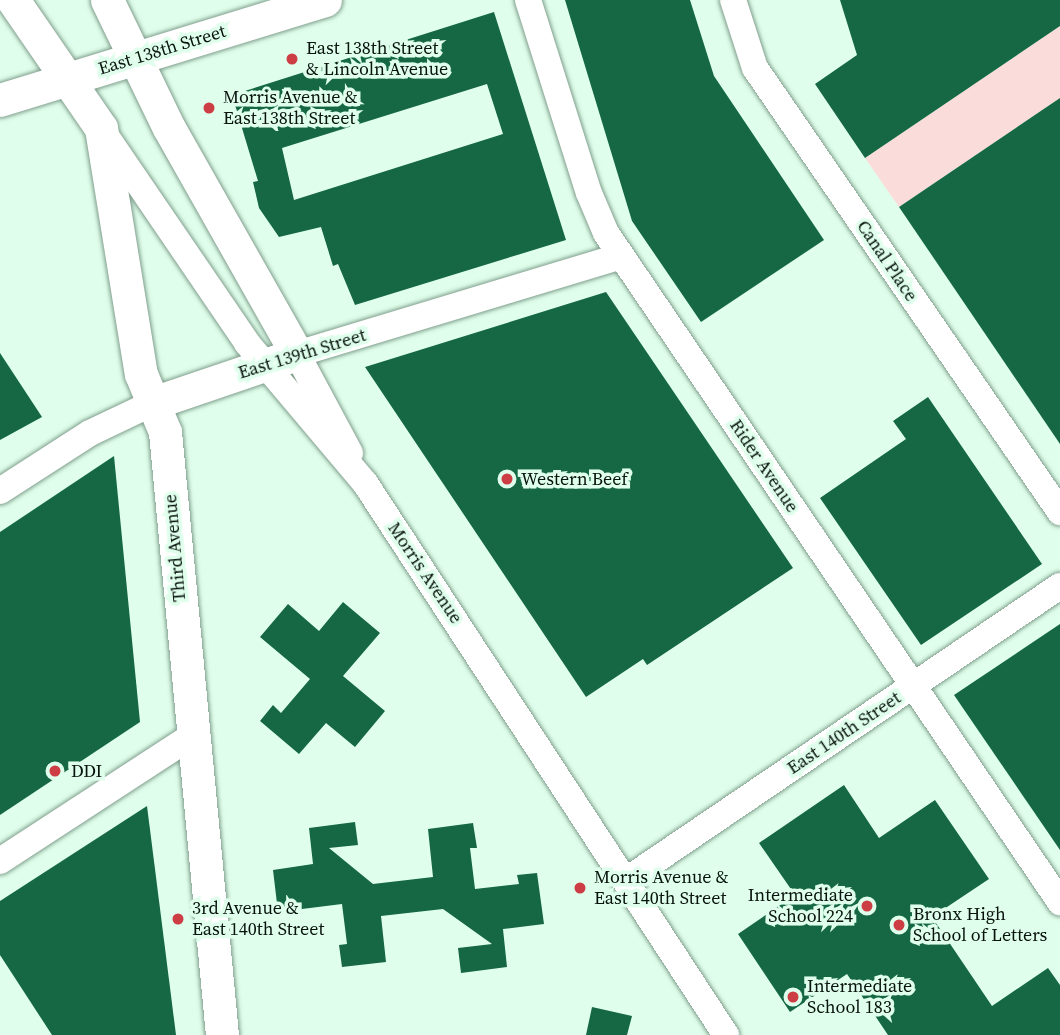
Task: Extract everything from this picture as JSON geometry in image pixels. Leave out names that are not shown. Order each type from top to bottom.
[{"type":"main road","name":"Third Avenue","points":[[13,0],[100,128],[141,374],[165,432],[222,1035]]},
{"type":"main road","points":[[107,0],[169,128],[297,354]]},
{"type":"main road","name":"East 138th Street","points":[[0,100],[325,0]]},
{"type":"main road","name":"East 139th Street","points":[[153,403],[297,354]]},
{"type":"street","name":"Rider Avenue","points":[[528,0],[589,193],[621,256],[1060,902]]},
{"type":"street","name":"Canal Place","points":[[733,0],[755,68],[1060,512]]},
{"type":"street","name":"Morris Avenue","points":[[100,128],[264,364],[365,483],[628,879],[726,1035]]},
{"type":"street","name":"East 139th Street","points":[[297,354],[621,256]]},
{"type":"street","points":[[297,354],[365,483]]},
{"type":"street","name":"East 139th Street","points":[[0,491],[90,433],[153,403]]},
{"type":"street","name":"East 140th Street","points":[[628,879],[1060,586]]},
{"type":"street","points":[[0,860],[192,736]]},
{"type":"shaded area","points":[[1060,26],[1060,98],[899,207],[865,158]]},
{"type":"building","points":[[565,0],[690,0],[714,76],[824,240],[701,322],[632,221]]},
{"type":"building","points":[[840,0],[1060,0],[1060,26],[865,158],[815,84],[857,55]]},
{"type":"building","points":[[494,12],[566,240],[355,305],[338,264],[333,266],[321,227],[279,237],[259,208],[253,182],[258,181],[232,95]],"holes":[[[487,84],[503,134],[294,200],[282,148]]]},
{"type":"building","points":[[1060,98],[1060,444],[899,207]]},
{"type":"building","points":[[606,292],[793,568],[647,665],[643,659],[586,697],[365,367]]},
{"type":"building","points":[[0,353],[42,417],[0,440]]},
{"type":"building","points":[[928,397],[1042,564],[921,645],[820,498],[906,439],[893,421]]},
{"type":"building","points":[[114,456],[140,722],[0,815],[0,532]]},
{"type":"building","points":[[343,602],[380,633],[343,676],[385,711],[355,747],[326,723],[299,754],[260,721],[273,705],[281,713],[310,679],[260,637],[288,604],[319,631]]},
{"type":"building","points":[[1060,624],[1060,850],[954,695]]},
{"type":"building","points":[[844,785],[879,838],[935,800],[989,879],[932,917],[992,1006],[1048,968],[1060,985],[1060,1035],[888,1035],[847,974],[790,1012],[738,934],[795,895],[759,843]]},
{"type":"building","points":[[147,806],[176,1035],[52,1035],[0,955],[0,901]]},
{"type":"building","points":[[355,822],[358,845],[329,848],[373,884],[433,877],[428,829],[473,823],[477,848],[470,848],[475,889],[519,884],[517,875],[537,873],[544,924],[503,929],[507,967],[461,973],[458,948],[492,944],[443,909],[381,916],[386,962],[342,967],[339,945],[347,944],[342,904],[278,912],[273,870],[313,864],[309,828]]},
{"type":"building","points":[[592,1007],[632,1016],[627,1035],[586,1035]]},
{"type":"place","name":"East 138th Street & Lincoln Avenue","points":[[292,59]]},
{"type":"place","name":"Morris Avenue & East 138th Street","points":[[209,108]]},
{"type":"place","name":"Western Beef","points":[[507,479]]},
{"type":"place","name":"DDI","points":[[55,771]]},
{"type":"place","name":"Morris Avenue & East 140th Street","points":[[580,888]]},
{"type":"place","name":"Intermediate School 224","points":[[867,906]]},
{"type":"place","name":"3rd Avenue & East 140th Street","points":[[178,919]]},
{"type":"place","name":"Bronx High School of Letters","points":[[899,925]]},
{"type":"place","name":"Intermediate School 183","points":[[793,997]]}]
